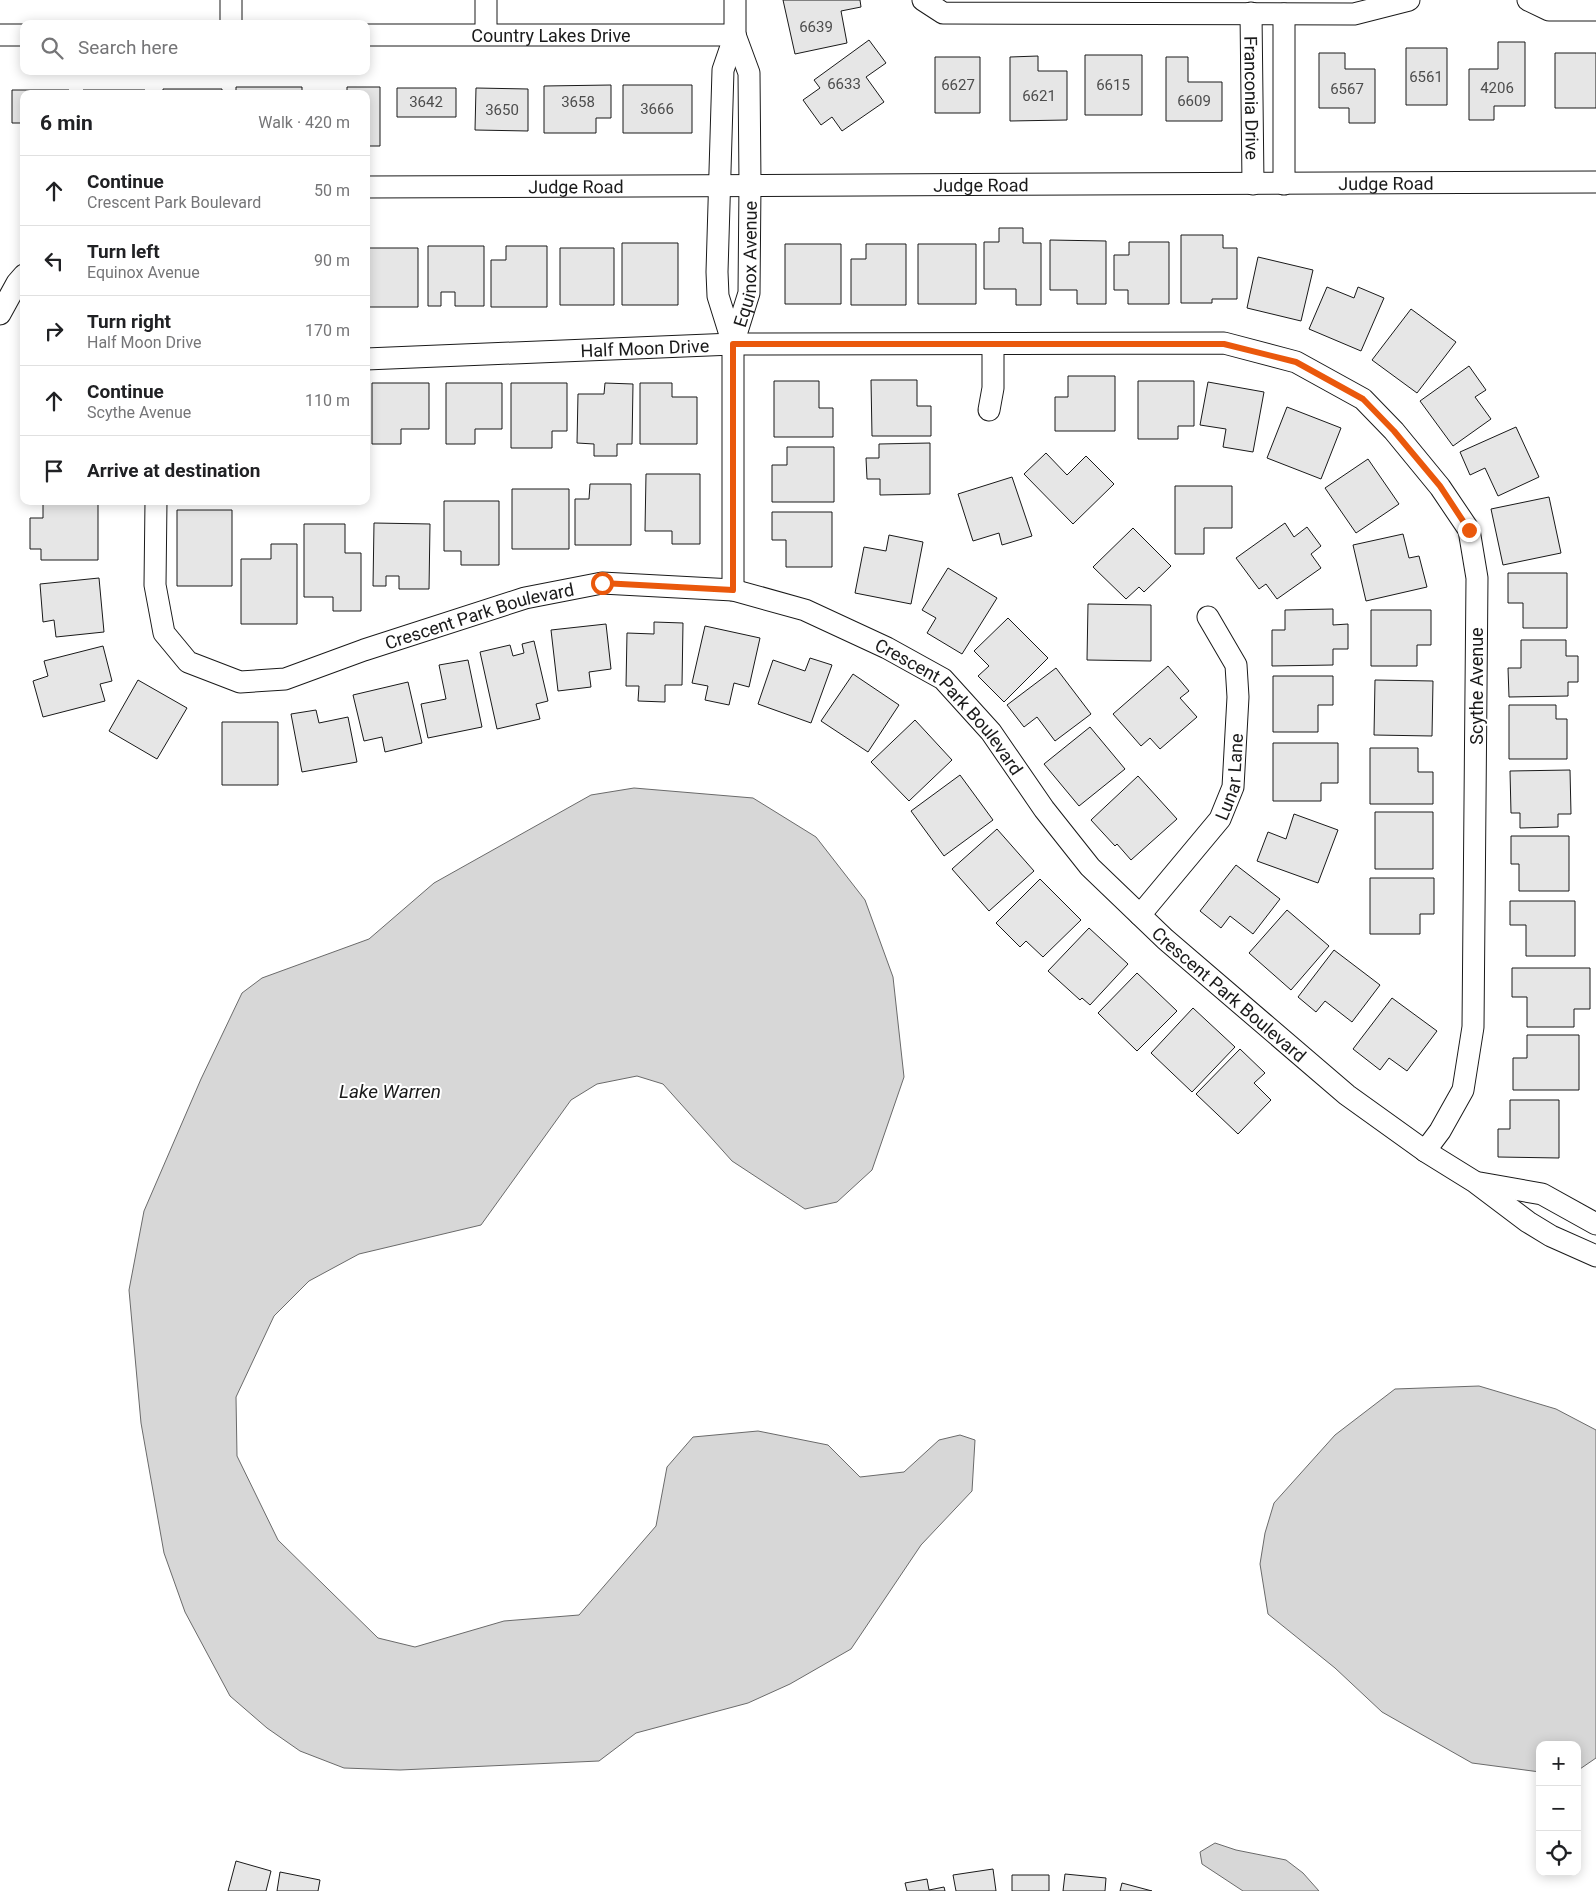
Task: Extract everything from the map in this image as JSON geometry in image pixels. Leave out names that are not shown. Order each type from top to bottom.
[{"type":"street","points":[[231,0],[231,20]]},
{"type":"street","points":[[486,0],[486,34]]},
{"type":"street","points":[[735,0],[735,35]]},
{"type":"street","name":"Franconia Drive","points":[[922,0],[942,13],[1284,14],[1354,14],[1409,0]]},
{"type":"street","points":[[1528,0],[1549,10],[1596,10]]},
{"type":"street","name":"Franconia Drive","points":[[1251,13],[1253,184]]},
{"type":"street","name":"Franconia Drive","points":[[1284,14],[1284,184]]},
{"type":"street","points":[[0,35],[20,35]]},
{"type":"street","name":"Country Lakes Drive","points":[[370,35],[735,35]]},
{"type":"street","name":"Equinox Avenue","points":[[733,344],[749,293],[750,184],[749,73],[735,35]]},
{"type":"street","name":"Equinox Avenue","points":[[733,590],[733,344],[718,296],[717,272],[723,70],[735,35]]},
{"type":"street","points":[[1252,85],[1284,85]]},
{"type":"street","name":"Judge Road","points":[[370,187],[720,184],[1596,182]]},
{"type":"street","points":[[717,272],[749,272]]},
{"type":"street","points":[[0,314],[20,280]]},
{"type":"street","name":"Half Moon Drive","points":[[370,360],[733,344],[1224,344]]},
{"type":"street","points":[[989,410],[993,388],[993,344]]},
{"type":"street","name":"Scythe Avenue","points":[[1224,344],[1296,362],[1363,399],[1394,431],[1440,486],[1469,530],[1477,578],[1473,1027],[1464,1090],[1440,1132],[1425,1151]]},
{"type":"street","name":"Crescent Park Boulevard","points":[[156,505],[155,585],[164,633],[188,662],[240,682],[285,679],[364,650],[525,598],[602,583],[733,590],[805,610],[887,648],[942,679],[991,732],[1044,809],[1090,867],[1140,915],[1347,1096],[1425,1151],[1475,1182],[1528,1222],[1551,1236],[1596,1256]]},
{"type":"street","name":"Lunar Lane","points":[[1140,915],[1220,819],[1233,787],[1238,698],[1236,665],[1208,616]]},
{"type":"street","name":"Crescent Park Boulevard","points":[[1475,1182],[1542,1194],[1596,1224]]},
{"type":"street","points":[[1551,1236],[1566,1207]]},
{"type":"water","name":"Lake Warren","points":[[634,788],[753,798],[816,837],[865,900],[893,977],[904,1077],[872,1170],[837,1202],[805,1209],[732,1161],[663,1084],[637,1076],[597,1084],[571,1100],[481,1225],[359,1254],[309,1281],[274,1316],[236,1397],[237,1456],[278,1540],[378,1638],[415,1647],[504,1621],[579,1615],[656,1526],[667,1467],[693,1437],[758,1431],[828,1445],[860,1477],[904,1472],[939,1440],[960,1435],[975,1440],[972,1491],[921,1545],[851,1649],[790,1684],[748,1703],[636,1733],[599,1761],[400,1770],[344,1768],[300,1751],[267,1728],[230,1696],[185,1612],[164,1553],[141,1423],[129,1290],[144,1211],[201,1079],[242,993],[262,978],[369,939],[434,883],[591,795]]},
{"type":"water","points":[[1479,1386],[1556,1409],[1596,1430],[1596,1758],[1581,1768],[1581,1741],[1536,1741],[1536,1771],[1472,1763],[1382,1712],[1335,1668],[1268,1614],[1260,1564],[1265,1533],[1274,1503],[1335,1435],[1395,1389]]},
{"type":"water","points":[[1215,1843],[1236,1850],[1286,1860],[1303,1873],[1319,1891],[1243,1891],[1202,1864],[1200,1852]]},
{"type":"building","points":[[783,0],[860,0],[861,7],[841,11],[847,43],[795,54]]},
{"type":"building","points":[[869,40],[886,63],[866,77],[884,102],[842,131],[832,117],[821,125],[803,100],[820,88],[814,80]]},
{"type":"building","points":[[1498,42],[1525,42],[1525,106],[1494,106],[1494,120],[1469,120],[1469,69],[1498,69]]},
{"type":"building","points":[[1406,48],[1447,48],[1447,105],[1406,105]]},
{"type":"building","points":[[1319,53],[1345,53],[1345,69],[1375,69],[1375,123],[1349,123],[1349,108],[1319,108]]},
{"type":"building","points":[[1555,53],[1596,53],[1596,108],[1555,108]]},
{"type":"building","points":[[1085,55],[1142,55],[1142,115],[1085,115]]},
{"type":"building","points":[[1038,56],[1038,71],[1067,71],[1067,120],[1010,121],[1010,57]]},
{"type":"building","points":[[935,57],[980,57],[980,113],[935,113]]},
{"type":"building","points":[[1166,57],[1188,57],[1188,82],[1222,82],[1222,121],[1166,121]]},
{"type":"building","points":[[611,85],[611,118],[596,118],[596,133],[544,133],[544,86]]},
{"type":"building","points":[[623,85],[692,85],[692,133],[623,133]]},
{"type":"building","points":[[236,87],[302,87],[302,90],[236,90]]},
{"type":"building","points":[[347,87],[380,87],[380,146],[370,146],[370,90],[347,90]]},
{"type":"building","points":[[397,88],[456,88],[456,117],[397,117]]},
{"type":"building","points":[[476,88],[528,89],[528,131],[475,130]]},
{"type":"building","points":[[163,89],[222,89],[222,90]]},
{"type":"building","points":[[12,90],[20,90],[20,123],[12,123]]},
{"type":"building","points":[[999,228],[1023,228],[1023,243],[1041,243],[1041,305],[1016,305],[1016,289],[984,289],[984,242],[999,242]]},
{"type":"building","points":[[1181,235],[1223,235],[1223,248],[1237,248],[1237,299],[1212,299],[1212,303],[1181,303]]},
{"type":"building","points":[[1050,240],[1106,241],[1106,304],[1077,304],[1077,290],[1050,290]]},
{"type":"building","points":[[1129,242],[1169,242],[1169,304],[1128,304],[1128,290],[1114,290],[1114,255],[1129,255]]},
{"type":"building","points":[[622,243],[678,243],[678,305],[622,305]]},
{"type":"building","points":[[785,244],[841,244],[841,304],[785,304]]},
{"type":"building","points":[[866,244],[906,244],[906,305],[851,305],[851,259],[866,259]]},
{"type":"building","points":[[918,244],[976,244],[976,304],[918,304]]},
{"type":"building","points":[[428,246],[484,246],[484,306],[455,306],[455,292],[441,292],[441,306],[428,306]]},
{"type":"building","points":[[506,246],[547,246],[547,307],[491,307],[491,260],[506,260]]},
{"type":"building","points":[[370,248],[418,248],[418,307],[370,307]]},
{"type":"building","points":[[560,248],[614,248],[614,305],[560,305]]},
{"type":"building","points":[[1258,257],[1313,270],[1301,321],[1247,308]]},
{"type":"building","points":[[1327,287],[1354,298],[1358,287],[1384,298],[1361,351],[1309,329]]},
{"type":"building","points":[[1411,309],[1456,342],[1417,393],[1372,360]]},
{"type":"building","points":[[1469,366],[1486,390],[1475,397],[1491,419],[1453,446],[1420,401]]},
{"type":"building","points":[[1068,376],[1115,376],[1115,431],[1055,431],[1055,397],[1068,397]]},
{"type":"building","points":[[871,380],[917,380],[917,406],[931,406],[931,436],[872,436]]},
{"type":"building","points":[[774,381],[819,381],[819,408],[833,408],[833,437],[774,437]]},
{"type":"building","points":[[1138,381],[1194,381],[1194,426],[1178,426],[1178,439],[1138,439]]},
{"type":"building","points":[[1208,382],[1264,392],[1253,452],[1223,447],[1226,429],[1200,425]]},
{"type":"building","points":[[372,383],[429,383],[429,429],[401,429],[401,444],[372,444]]},
{"type":"building","points":[[446,383],[502,383],[502,429],[475,429],[475,444],[446,444]]},
{"type":"building","points":[[511,383],[567,383],[567,431],[552,431],[552,448],[511,448]]},
{"type":"building","points":[[605,383],[633,384],[632,444],[617,444],[617,456],[594,456],[594,444],[577,443],[578,394],[604,394]]},
{"type":"building","points":[[640,383],[672,383],[672,397],[697,397],[697,444],[640,444]]},
{"type":"building","points":[[1287,407],[1341,428],[1321,479],[1267,458]]},
{"type":"building","points":[[1516,427],[1539,477],[1498,496],[1485,468],[1470,475],[1460,452]]},
{"type":"building","points":[[930,443],[930,494],[880,495],[880,479],[867,479],[866,458],[879,458],[879,444]]},
{"type":"building","points":[[787,447],[834,447],[834,502],[772,502],[772,465],[787,465]]},
{"type":"building","points":[[1046,453],[1067,475],[1086,456],[1114,484],[1073,524],[1024,474]]},
{"type":"building","points":[[1368,459],[1399,504],[1356,533],[1325,488]]},
{"type":"building","points":[[646,474],[700,474],[700,544],[672,544],[672,531],[645,531]]},
{"type":"building","points":[[1012,477],[1032,536],[1002,545],[999,533],[973,541],[958,494]]},
{"type":"building","points":[[590,484],[631,484],[631,545],[575,545],[575,499],[589,499]]},
{"type":"building","points":[[1175,486],[1232,486],[1232,528],[1204,528],[1204,554],[1175,554]]},
{"type":"building","points":[[512,489],[569,489],[569,549],[512,549]]},
{"type":"building","points":[[1549,497],[1561,553],[1503,565],[1491,509]]},
{"type":"building","points":[[444,501],[499,501],[499,565],[461,565],[461,551],[444,551]]},
{"type":"building","points":[[43,505],[98,505],[98,560],[41,560],[41,549],[30,549],[30,518],[43,518]]},
{"type":"building","points":[[177,510],[232,510],[232,586],[177,586]]},
{"type":"building","points":[[772,512],[832,512],[832,567],[786,567],[786,540],[772,540]]},
{"type":"building","points":[[374,523],[430,524],[429,589],[399,589],[399,576],[386,576],[386,586],[373,586]]},
{"type":"building","points":[[1285,523],[1294,537],[1307,527],[1321,546],[1311,554],[1321,568],[1277,599],[1266,584],[1259,589],[1236,558]]},
{"type":"building","points":[[304,524],[345,524],[345,553],[361,553],[361,611],[333,611],[333,597],[304,597]]},
{"type":"building","points":[[1133,528],[1171,566],[1144,592],[1139,587],[1126,599],[1093,567]]},
{"type":"building","points":[[1403,534],[1409,558],[1419,556],[1427,587],[1366,601],[1353,545]]},
{"type":"building","points":[[889,535],[923,542],[911,604],[855,593],[864,547],[886,551]]},
{"type":"building","points":[[271,544],[297,544],[297,624],[241,624],[241,559],[271,559]]},
{"type":"building","points":[[948,568],[997,598],[962,654],[927,633],[936,618],[922,610]]},
{"type":"building","points":[[1508,573],[1567,573],[1567,628],[1523,628],[1523,603],[1508,603]]},
{"type":"building","points":[[99,578],[104,632],[56,637],[54,620],[43,622],[40,584]]},
{"type":"building","points":[[1088,604],[1151,605],[1151,661],[1087,660]]},
{"type":"building","points":[[1333,609],[1333,625],[1348,624],[1348,649],[1333,649],[1333,665],[1272,666],[1272,630],[1285,630],[1285,610]]},
{"type":"building","points":[[1371,610],[1431,610],[1431,645],[1417,645],[1417,666],[1371,666]]},
{"type":"building","points":[[1008,618],[1048,658],[1004,702],[978,676],[989,666],[974,651]]},
{"type":"building","points":[[654,622],[683,623],[682,685],[665,685],[665,702],[638,701],[639,686],[626,686],[627,633],[654,634]]},
{"type":"building","points":[[606,624],[611,669],[589,672],[591,687],[558,691],[551,630]]},
{"type":"building","points":[[705,626],[760,638],[749,687],[734,683],[729,705],[705,700],[708,686],[692,683]]},
{"type":"building","points":[[1521,640],[1566,640],[1566,656],[1578,656],[1578,682],[1568,682],[1568,696],[1509,697],[1508,668],[1521,668]]},
{"type":"building","points":[[534,641],[548,701],[536,704],[540,719],[497,729],[480,652],[510,645],[513,656],[524,653],[522,644]]},
{"type":"building","points":[[103,646],[112,681],[100,684],[105,701],[43,717],[33,681],[48,676],[44,661]]},
{"type":"building","points":[[810,658],[832,665],[811,723],[758,704],[773,660],[805,671]]},
{"type":"building","points":[[468,660],[482,727],[428,738],[421,704],[446,699],[439,665]]},
{"type":"building","points":[[1168,666],[1189,691],[1180,698],[1197,717],[1160,749],[1150,738],[1141,746],[1113,714]]},
{"type":"building","points":[[1056,668],[1091,714],[1055,741],[1037,717],[1024,727],[1007,705]]},
{"type":"building","points":[[853,674],[899,705],[868,752],[821,721]]},
{"type":"building","points":[[1273,676],[1333,676],[1333,705],[1318,705],[1318,732],[1273,732]]},
{"type":"building","points":[[138,680],[187,708],[157,759],[109,731]]},
{"type":"building","points":[[1375,680],[1433,681],[1432,736],[1374,735]]},
{"type":"building","points":[[408,682],[422,743],[385,752],[382,737],[364,741],[353,695]]},
{"type":"building","points":[[1509,705],[1556,705],[1556,719],[1567,719],[1567,759],[1509,759]]},
{"type":"building","points":[[316,710],[319,723],[348,717],[357,762],[302,772],[291,714]]},
{"type":"building","points":[[915,720],[952,760],[909,801],[871,762]]},
{"type":"building","points":[[222,722],[278,722],[278,785],[222,785]]},
{"type":"building","points":[[1090,727],[1125,769],[1079,806],[1044,764]]},
{"type":"building","points":[[1273,743],[1338,743],[1338,783],[1321,783],[1321,801],[1273,801]]},
{"type":"building","points":[[1370,748],[1418,748],[1418,772],[1433,772],[1433,804],[1370,804]]},
{"type":"building","points":[[1570,770],[1571,814],[1558,814],[1558,827],[1520,828],[1520,813],[1511,813],[1510,771]]},
{"type":"building","points":[[960,775],[993,820],[944,856],[911,811]]},
{"type":"building","points":[[1138,776],[1177,819],[1131,860],[1091,820]]},
{"type":"building","points":[[1375,812],[1433,812],[1433,869],[1375,869]]},
{"type":"building","points":[[1294,814],[1338,830],[1318,883],[1257,861],[1268,832],[1286,839]]},
{"type":"building","points":[[997,829],[1034,871],[989,911],[952,869]]},
{"type":"building","points":[[1511,836],[1569,836],[1569,891],[1519,891],[1519,864],[1511,864]]},
{"type":"building","points":[[1236,865],[1280,899],[1253,934],[1230,916],[1221,928],[1200,911]]},
{"type":"building","points":[[1370,878],[1434,878],[1434,914],[1420,914],[1420,934],[1370,934]]},
{"type":"building","points":[[1040,879],[1081,920],[1043,957],[1026,941],[1020,947],[996,923]]},
{"type":"building","points":[[1510,901],[1575,901],[1575,956],[1526,956],[1526,925],[1510,925]]},
{"type":"building","points":[[1287,910],[1329,946],[1291,990],[1249,953]]},
{"type":"building","points":[[1089,928],[1128,964],[1090,1005],[1082,998],[1080,1000],[1048,971]]},
{"type":"building","points":[[1334,950],[1380,985],[1352,1022],[1325,1001],[1316,1012],[1298,997]]},
{"type":"building","points":[[1512,968],[1590,968],[1590,1009],[1574,1009],[1574,1027],[1527,1027],[1527,997],[1512,997]]},
{"type":"building","points":[[1137,973],[1177,1011],[1137,1051],[1098,1013]]},
{"type":"building","points":[[1392,998],[1437,1031],[1407,1071],[1389,1058],[1380,1070],[1353,1049]]},
{"type":"building","points":[[1193,1008],[1235,1047],[1192,1092],[1151,1053]]},
{"type":"building","points":[[1527,1035],[1579,1035],[1579,1090],[1513,1090],[1513,1058],[1527,1058]]},
{"type":"building","points":[[1240,1049],[1265,1073],[1254,1083],[1271,1100],[1238,1134],[1196,1094]]},
{"type":"building","points":[[1510,1100],[1559,1100],[1559,1158],[1498,1157],[1498,1129],[1510,1129]]},
{"type":"building","points":[[236,1861],[271,1871],[266,1891],[228,1891]]},
{"type":"building","points":[[993,1869],[996,1891],[956,1891],[953,1875]]},
{"type":"building","points":[[280,1872],[320,1880],[318,1891],[277,1891]]},
{"type":"building","points":[[1065,1874],[1106,1878],[1105,1891],[1063,1891]]},
{"type":"building","points":[[1012,1875],[1049,1875],[1049,1891],[1012,1891]]},
{"type":"building","points":[[927,1879],[929,1890],[944,1887],[945,1891],[907,1891],[905,1883]]},
{"type":"building","points":[[1122,1883],[1152,1891],[1120,1891]]},
{"type":"route","points":[[602,583],[733,590],[733,344],[1224,344],[1296,362],[1363,399],[1394,431],[1440,486],[1469,530]]}]
